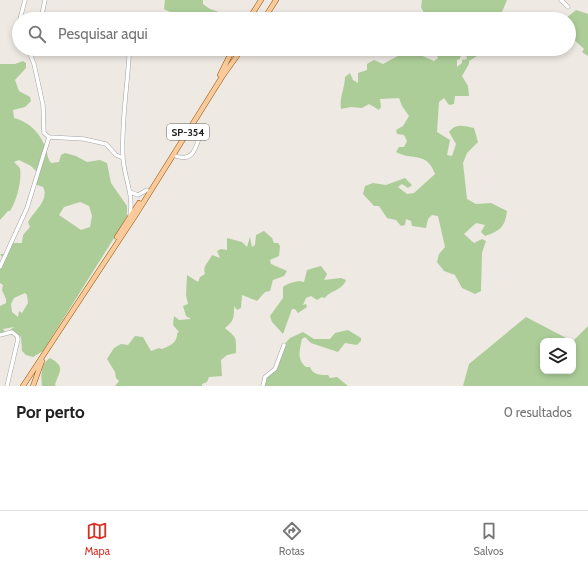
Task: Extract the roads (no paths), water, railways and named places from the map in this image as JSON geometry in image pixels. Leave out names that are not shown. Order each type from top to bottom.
[{"type":"main road","points":[[254,12],[261,0]]},
{"type":"main road","points":[[268,12],[276,0]]},
{"type":"main road","name":"SP-354","points":[[93,278],[100,263],[227,64],[230,56]]},
{"type":"main road","name":"SP-354","points":[[23,386],[135,216],[237,56]]},
{"type":"main road","points":[[33,386],[44,354]]},
{"type":"street","points":[[21,12],[25,0]]},
{"type":"street","points":[[42,12],[45,0]]},
{"type":"street","points":[[561,0],[568,7]]},
{"type":"street","points":[[0,267],[27,208],[48,136],[43,128],[43,105],[31,56]]},
{"type":"street","points":[[128,56],[123,158],[130,192],[132,210],[130,218]]},
{"type":"street","points":[[173,155],[180,158],[187,158],[194,153],[201,132]]},
{"type":"street","points":[[48,136],[84,139],[106,144],[116,155],[123,158]]},
{"type":"street","points":[[130,192],[138,195],[147,190]]},
{"type":"street","points":[[0,335],[12,332],[18,339],[7,386]]},
{"type":"street","points":[[263,386],[265,377],[275,369],[284,345]]}]
